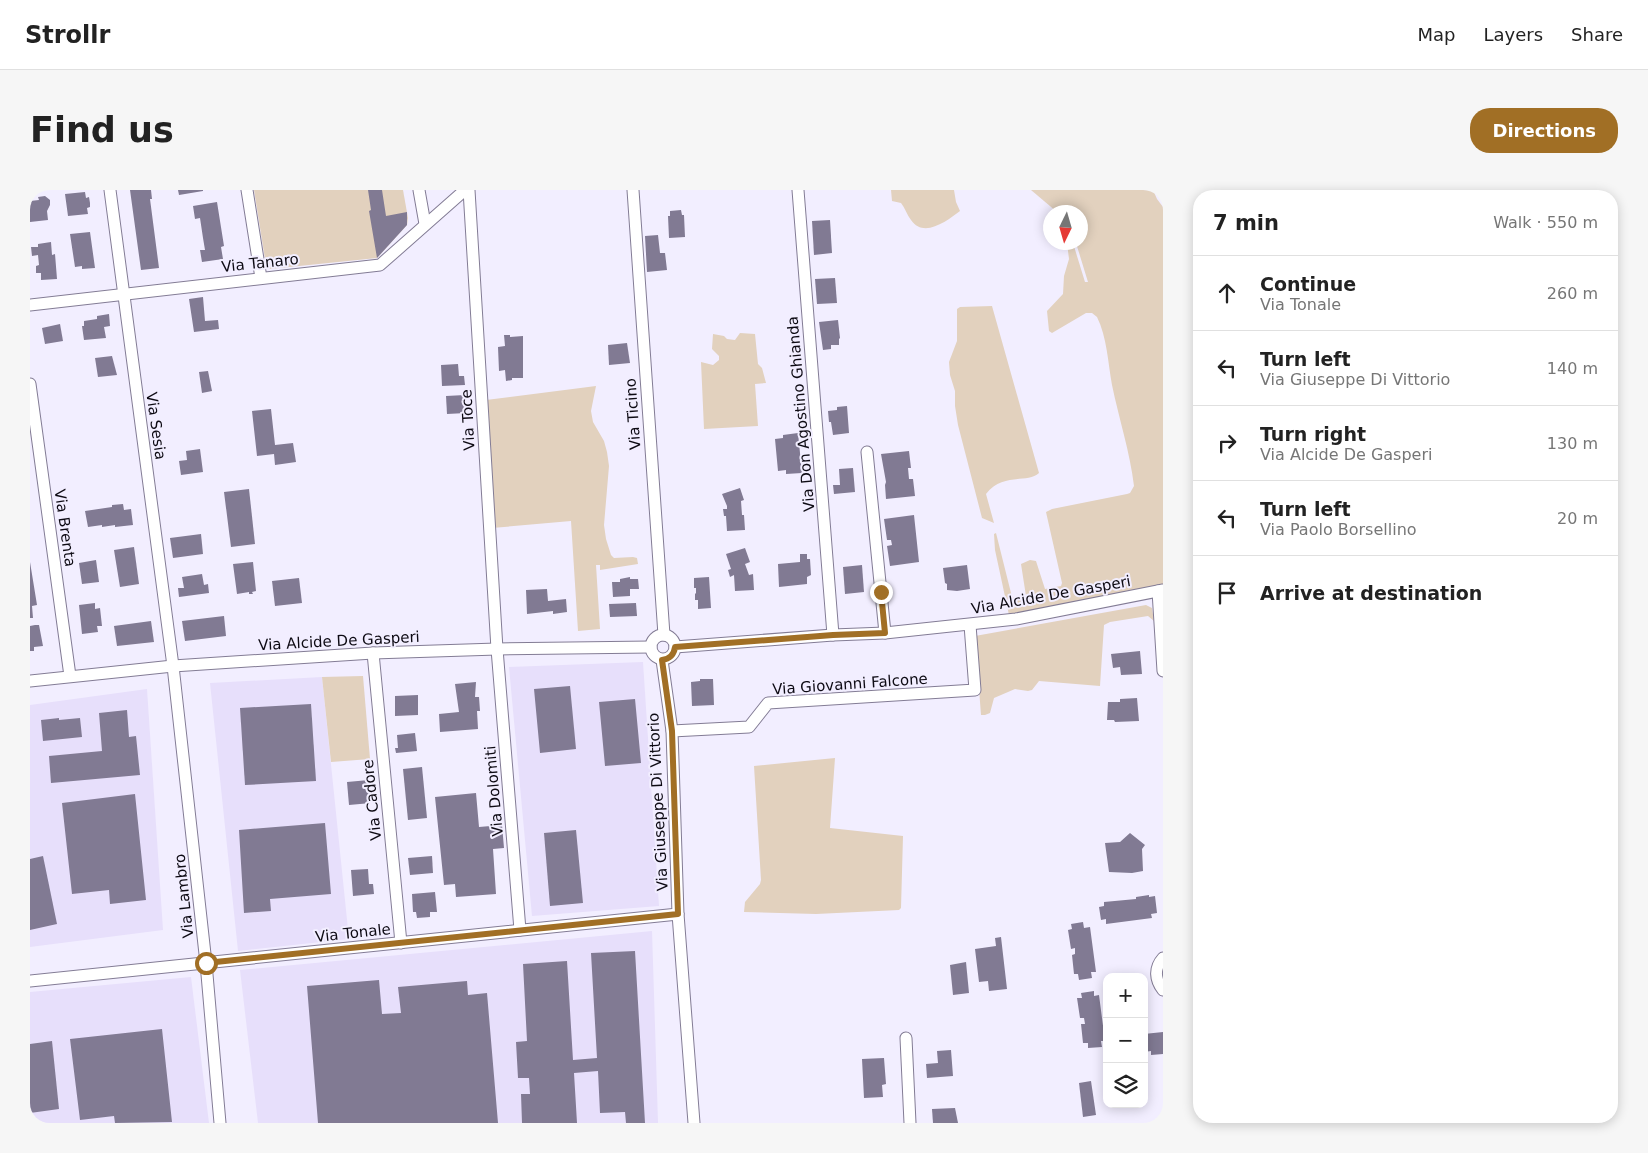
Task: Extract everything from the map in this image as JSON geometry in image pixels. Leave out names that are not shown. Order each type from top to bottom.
[{"type":"street","name":"Via Sesia","points":[[110,190],[173,666]]},
{"type":"street","points":[[247,190],[261,278]]},
{"type":"street","points":[[419,190],[425,224]]},
{"type":"street","name":"Via Tanaro","points":[[30,305],[380,265],[425,224],[467,190]]},
{"type":"street","name":"Via Toce","points":[[467,190],[496,649]]},
{"type":"street","name":"Via Ticino","points":[[633,190],[664,635]]},
{"type":"street","name":"Via Don Agostino Ghianda","points":[[798,190],[833,635]]},
{"type":"street","name":"Via Brenta","points":[[30,384],[70,676]]},
{"type":"street","points":[[867,452],[885,633]]},
{"type":"street","points":[[1161,590],[1163,671]]},
{"type":"street","name":"Via Alcide De Gasperi","points":[[675,647],[885,633],[1016,620],[1161,590]]},
{"type":"street","name":"Via Giovanni Falcone","points":[[672,731],[749,727],[768,704],[976,690],[970,625]]},
{"type":"street","points":[[664,635],[670,638],[675,647],[673,654],[662,660],[653,654],[650,648],[656,637],[664,635]]},
{"type":"street","name":"Via Alcide De Gasperi","points":[[30,682],[70,676],[173,666],[373,653],[496,649],[650,648]]},
{"type":"street","name":"Via Dolomiti","points":[[496,649],[520,930]]},
{"type":"street","name":"Via Cadore","points":[[373,653],[401,943]]},
{"type":"street","name":"Via Giuseppe Di Vittorio","points":[[662,660],[672,731],[678,914],[694,1123]]},
{"type":"street","name":"Via Lambro","points":[[173,666],[206,963],[220,1123]]},
{"type":"street","name":"Via Tonale","points":[[30,981],[678,914]]},
{"type":"street","points":[[1163,958],[1156,969],[1158,983],[1163,990]]},
{"type":"street","points":[[906,1038],[910,1123]]},
{"type":"shaded area","points":[[254,190],[403,190],[408,218],[407,225],[377,258],[270,269],[266,265]]},
{"type":"shaded area","points":[[891,190],[954,190],[960,211],[943,223],[929,228],[922,228],[911,220],[901,203],[892,201]]},
{"type":"shaded area","points":[[1031,190],[1153,190],[1163,207],[1163,584],[1009,615],[995,550],[994,534],[996,533],[1012,597],[1020,599],[1026,596],[1021,564],[1030,560],[1036,561],[1045,589],[1061,586],[1062,583],[1046,512],[1052,509],[1127,494],[1130,493],[1134,486],[1112,385],[1105,342],[1097,317],[1092,313],[1086,313],[1052,333],[1049,331],[1047,311],[1063,294],[1064,276],[1069,259],[1068,250],[1075,250],[1085,282],[1088,282],[1078,250],[1088,250],[1088,205],[1049,205]]},
{"type":"shaded area","points":[[992,306],[1039,473],[1028,478],[1000,483],[986,494],[994,523],[982,518],[958,425],[955,391],[950,375],[949,362],[957,341],[957,309],[960,307]]},
{"type":"shaded area","points":[[740,333],[755,334],[758,364],[762,368],[766,383],[755,384],[758,426],[704,429],[701,362],[713,365],[719,360],[719,356],[712,349],[713,334],[735,340]]},
{"type":"shaded area","points":[[596,386],[591,411],[593,422],[604,441],[609,466],[604,525],[606,539],[611,555],[614,558],[637,558],[638,564],[600,570],[600,565],[596,565],[600,629],[578,631],[571,521],[492,528],[486,400]]},
{"type":"shaded area","points":[[1146,605],[1152,608],[1154,621],[1148,616],[1110,622],[1104,625],[1100,686],[1039,681],[1032,690],[1015,689],[994,698],[990,713],[981,715],[975,636]]},
{"type":"shaded area","points":[[643,662],[659,906],[532,916],[509,667]]},
{"type":"shaded area","points":[[363,676],[370,759],[331,762],[322,677]]},
{"type":"shaded area","points":[[322,677],[349,939],[238,951],[210,683]]},
{"type":"shaded area","points":[[147,689],[163,930],[30,947],[30,705]]},
{"type":"shaded area","points":[[835,758],[830,828],[903,836],[901,908],[899,910],[816,914],[744,912],[745,902],[760,884],[761,880],[754,766]]},
{"type":"shaded area","points":[[652,931],[658,1123],[258,1123],[240,970]]},
{"type":"shaded area","points":[[191,977],[209,1123],[30,1123],[30,992]]},
{"type":"building","points":[[130,190],[151,190],[152,199],[150,199],[159,268],[141,270]]},
{"type":"building","points":[[178,190],[203,190],[203,191],[179,195]]},
{"type":"building","points":[[368,190],[382,190],[386,216],[407,212],[407,225],[377,258],[369,211],[371,210]]},
{"type":"building","points":[[85,192],[86,198],[89,197],[90,203],[90,207],[87,208],[88,214],[68,216],[65,194]]},
{"type":"building","points":[[45,196],[50,200],[47,211],[48,220],[30,222],[30,201],[39,200],[38,197]]},
{"type":"building","points":[[217,202],[224,246],[221,247],[223,259],[202,262],[200,250],[205,250],[200,218],[195,219],[193,206]]},
{"type":"building","points":[[681,210],[682,215],[684,215],[685,237],[669,238],[668,216],[670,216],[670,211]]},
{"type":"building","points":[[830,220],[832,253],[814,255],[812,221]]},
{"type":"building","points":[[90,232],[95,268],[82,269],[82,266],[75,267],[70,234]]},
{"type":"building","points":[[658,235],[660,253],[665,253],[667,270],[647,272],[645,236]]},
{"type":"building","points":[[51,242],[52,255],[55,254],[57,279],[41,280],[41,273],[36,273],[36,266],[39,265],[38,255],[32,256],[31,247],[38,247],[38,244]]},
{"type":"building","points":[[835,278],[837,303],[817,304],[815,279]]},
{"type":"building","points":[[203,297],[205,321],[218,320],[219,329],[194,332],[189,299]]},
{"type":"building","points":[[109,314],[110,326],[104,327],[106,338],[84,340],[82,326],[84,326],[84,321],[97,319],[97,316]]},
{"type":"building","points":[[838,320],[839,345],[831,345],[831,349],[823,350],[819,322]]},
{"type":"building","points":[[60,324],[63,341],[45,344],[42,328]]},
{"type":"building","points":[[504,335],[510,335],[510,337],[523,336],[523,378],[512,378],[512,380],[506,381],[505,370],[499,371],[498,347],[505,346]]},
{"type":"building","points":[[627,343],[630,363],[609,365],[608,345]]},
{"type":"building","points":[[112,356],[117,375],[98,377],[95,358]]},
{"type":"building","points":[[458,364],[459,376],[464,376],[465,385],[442,386],[441,365]]},
{"type":"building","points":[[208,371],[212,391],[202,393],[199,372]]},
{"type":"building","points":[[465,395],[466,413],[447,414],[446,396]]},
{"type":"building","points":[[847,406],[849,433],[833,435],[828,411],[837,410],[837,407]]},
{"type":"building","points":[[271,409],[275,445],[293,443],[296,462],[275,465],[274,454],[257,456],[252,411]]},
{"type":"building","points":[[798,433],[802,473],[786,474],[786,470],[778,471],[775,439],[783,438],[783,435]]},
{"type":"building","points":[[200,449],[203,472],[181,475],[179,461],[187,460],[186,451]]},
{"type":"building","points":[[909,451],[911,468],[908,468],[909,479],[913,479],[915,496],[886,499],[886,482],[881,454]]},
{"type":"building","points":[[853,468],[855,492],[834,494],[833,485],[840,485],[839,469]]},
{"type":"building","points":[[740,488],[744,500],[741,501],[745,530],[727,531],[726,516],[724,516],[723,509],[727,509],[727,506],[722,494]]},
{"type":"building","points":[[249,489],[255,544],[231,547],[224,492]]},
{"type":"building","points":[[123,504],[124,510],[131,509],[133,525],[88,527],[85,511]]},
{"type":"building","points":[[914,515],[919,562],[890,566],[887,546],[892,545],[891,540],[887,540],[884,519]]},
{"type":"building","points":[[201,534],[203,554],[173,558],[170,538]]},
{"type":"building","points":[[134,547],[139,584],[120,587],[114,550]]},
{"type":"building","points":[[745,548],[750,562],[745,564],[749,575],[753,574],[754,590],[735,591],[734,575],[730,577],[728,570],[731,569],[726,554]]},
{"type":"building","points":[[800,554],[807,554],[807,559],[810,559],[811,575],[807,577],[807,584],[779,587],[778,564],[800,562]]},
{"type":"building","points":[[96,560],[99,582],[82,584],[79,563]]},
{"type":"building","points":[[30,562],[37,605],[32,606],[33,618],[30,618]]},
{"type":"building","points":[[253,562],[256,591],[252,592],[253,594],[249,594],[249,592],[237,594],[233,564]]},
{"type":"building","points":[[862,565],[864,592],[845,594],[843,567]]},
{"type":"building","points":[[967,565],[970,589],[947,590],[943,568]]},
{"type":"building","points":[[202,574],[204,585],[208,584],[209,593],[179,597],[178,588],[184,588],[182,577]]},
{"type":"building","points":[[630,577],[630,579],[638,579],[639,589],[630,589],[630,596],[613,597],[612,582],[620,582],[620,579]]},
{"type":"building","points":[[709,577],[711,608],[698,609],[698,600],[695,600],[696,588],[694,588],[694,578]]},
{"type":"building","points":[[299,578],[302,603],[275,606],[272,581]]},
{"type":"building","points":[[547,589],[548,601],[566,599],[567,612],[553,614],[553,611],[527,614],[526,590]]},
{"type":"building","points":[[95,603],[95,609],[100,608],[102,626],[97,626],[98,632],[82,634],[79,605]]},
{"type":"building","points":[[636,603],[637,616],[610,617],[609,604]]},
{"type":"building","points":[[224,616],[226,636],[185,641],[182,621]]},
{"type":"building","points":[[151,621],[154,642],[117,646],[114,626]]},
{"type":"building","points":[[39,625],[43,646],[34,647],[34,651],[30,651],[30,626]]},
{"type":"building","points":[[1140,651],[1142,674],[1121,675],[1120,667],[1113,668],[1111,654]]},
{"type":"building","points":[[700,679],[713,679],[714,705],[692,706],[691,682],[700,681]]},
{"type":"building","points":[[476,682],[475,697],[479,697],[480,711],[477,711],[478,729],[440,732],[439,714],[459,712],[455,684]]},
{"type":"building","points":[[570,686],[576,749],[540,753],[534,689]]},
{"type":"building","points":[[418,695],[418,715],[395,716],[395,696]]},
{"type":"building","points":[[1137,698],[1139,721],[1115,722],[1114,720],[1107,720],[1108,702],[1120,702],[1120,699]]},
{"type":"building","points":[[635,699],[641,763],[605,766],[599,702]]},
{"type":"building","points":[[311,704],[316,781],[245,785],[240,708]]},
{"type":"building","points":[[127,710],[129,737],[136,736],[140,775],[51,783],[49,756],[102,751],[99,713]]},
{"type":"building","points":[[59,718],[59,720],[80,718],[82,737],[43,741],[41,720]]},
{"type":"building","points":[[415,733],[417,751],[396,753],[395,748],[398,748],[397,735]]},
{"type":"building","points":[[422,767],[427,818],[408,820],[403,769]]},
{"type":"building","points":[[369,780],[371,803],[349,805],[347,782]]},
{"type":"building","points":[[476,793],[479,827],[502,825],[504,848],[493,849],[496,894],[456,897],[455,884],[444,885],[435,797]]},
{"type":"building","points":[[135,794],[146,900],[110,904],[109,890],[72,894],[62,803]]},
{"type":"building","points":[[325,823],[331,894],[270,899],[271,911],[244,913],[239,830]]},
{"type":"building","points":[[576,830],[583,903],[550,906],[544,833]]},
{"type":"building","points":[[1130,833],[1145,845],[1142,849],[1143,871],[1132,873],[1109,872],[1105,843],[1120,842]]},
{"type":"building","points":[[43,856],[57,924],[30,930],[30,859]]},
{"type":"building","points":[[432,856],[433,873],[410,875],[408,858]]},
{"type":"building","points":[[368,869],[369,884],[373,884],[374,894],[353,896],[351,870]]},
{"type":"building","points":[[435,892],[437,912],[430,912],[430,917],[417,918],[416,912],[413,912],[412,894]]},
{"type":"building","points":[[1149,895],[1149,897],[1155,896],[1157,913],[1151,914],[1152,918],[1106,924],[1106,919],[1101,920],[1099,907],[1104,906],[1104,902],[1136,899],[1136,897]]},
{"type":"building","points":[[1083,922],[1084,928],[1090,927],[1096,972],[1091,972],[1092,978],[1079,980],[1078,974],[1074,974],[1072,955],[1075,954],[1075,948],[1071,949],[1068,930],[1072,929],[1071,924]]},
{"type":"building","points":[[1001,937],[1007,989],[989,991],[988,981],[979,982],[975,949],[996,946],[995,938]]},
{"type":"building","points":[[635,951],[645,1123],[626,1123],[625,1112],[600,1113],[598,1071],[574,1073],[577,1123],[522,1123],[521,1094],[530,1094],[529,1078],[518,1078],[516,1042],[527,1041],[523,964],[567,961],[573,1060],[597,1058],[591,953]]},
{"type":"building","points":[[966,962],[969,993],[953,995],[950,965]]},
{"type":"building","points":[[379,980],[382,1014],[401,1013],[398,987],[467,981],[468,995],[487,993],[498,1123],[318,1123],[307,986]]},
{"type":"building","points":[[1094,991],[1094,996],[1099,995],[1103,1026],[1102,1047],[1088,1048],[1088,1043],[1083,1043],[1081,1024],[1085,1024],[1084,1018],[1080,1018],[1077,998],[1082,998],[1081,993]]},
{"type":"building","points":[[162,1029],[172,1122],[115,1123],[114,1116],[80,1120],[70,1039]]},
{"type":"building","points":[[1163,1032],[1163,1054],[1151,1055],[1151,1051],[1148,1051],[1148,1034]]},
{"type":"building","points":[[52,1041],[59,1109],[30,1113],[30,1044]]},
{"type":"building","points":[[951,1050],[953,1076],[927,1078],[926,1064],[938,1063],[937,1051]]},
{"type":"building","points":[[884,1058],[886,1084],[882,1085],[883,1097],[864,1098],[862,1059]]},
{"type":"building","points":[[1091,1081],[1096,1115],[1083,1117],[1079,1083]]},
{"type":"building","points":[[955,1108],[958,1123],[933,1123],[932,1109]]},
{"type":"route","points":[[206,963],[678,914],[672,731],[662,660],[670,657],[675,651],[675,647],[885,633],[881,592]]}]
